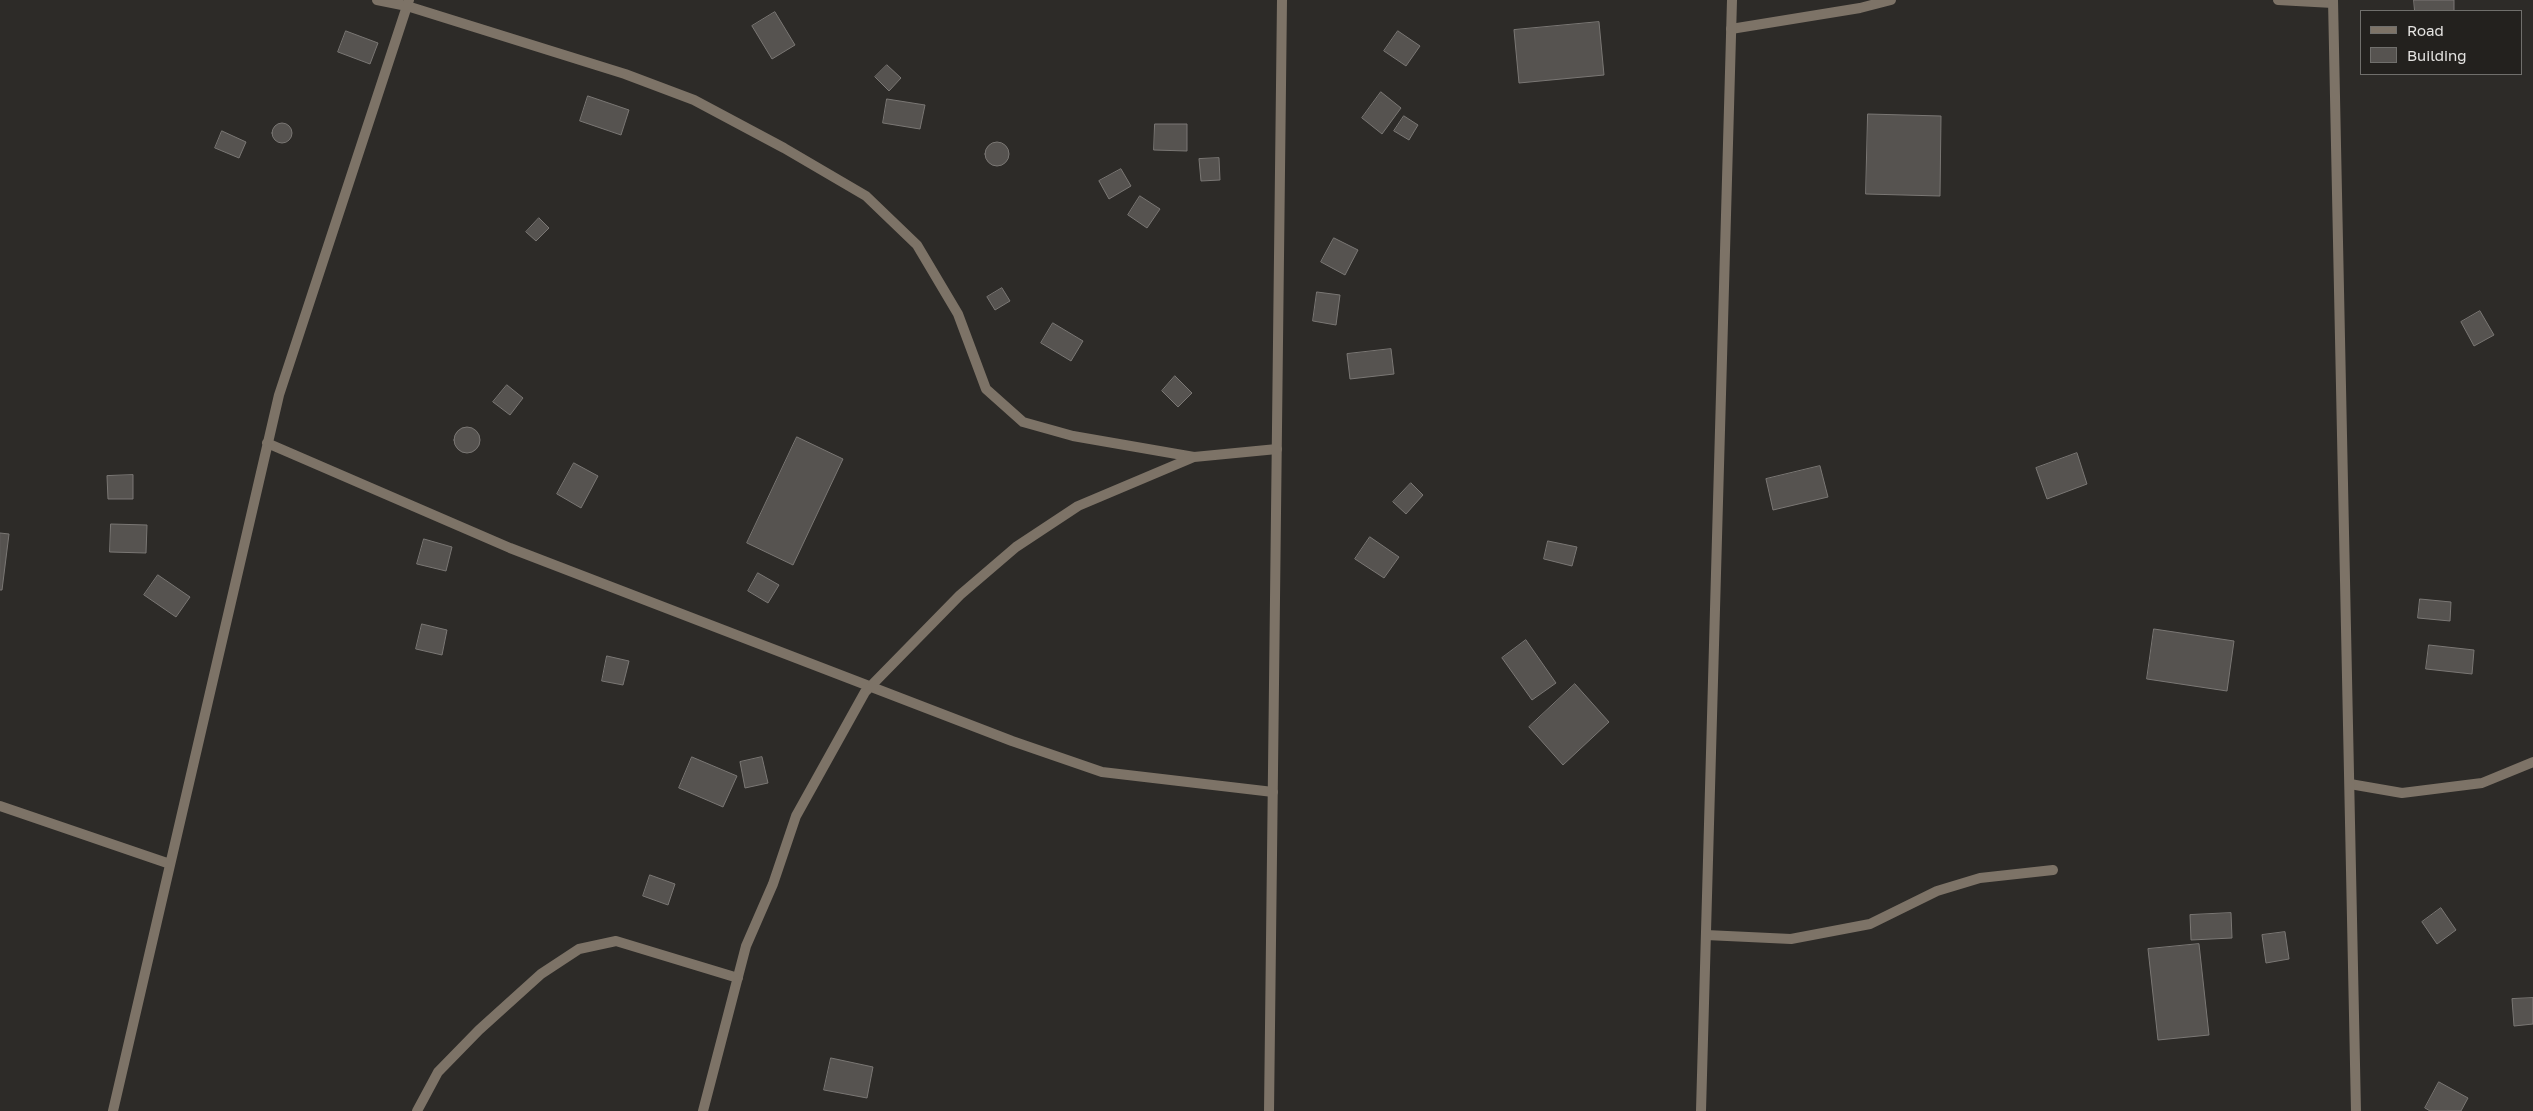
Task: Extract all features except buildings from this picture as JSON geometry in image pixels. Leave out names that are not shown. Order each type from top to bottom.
[{"type":"street","points":[[377,0],[408,3],[625,74],[694,100],[784,148],[866,196],[917,245],[958,314],[986,389],[1023,422],[1073,436],[1194,457],[1277,449]]},
{"type":"street","points":[[1269,1111],[1282,0]]},
{"type":"street","points":[[1701,1111],[1732,0]]},
{"type":"street","points":[[1731,30],[1860,8],[1891,0]]},
{"type":"street","points":[[2278,0],[2333,1],[2356,1111]]},
{"type":"street","points":[[113,1111],[279,395],[408,3]]},
{"type":"street","points":[[267,443],[510,548],[1012,741],[1102,772],[1273,792]]},
{"type":"street","points":[[703,1111],[746,946],[773,884],[796,816],[836,740],[870,687],[960,595],[1016,547],[1078,506],[1194,457]]},
{"type":"street","points":[[2350,784],[2402,793],[2411,792],[2482,783],[2533,762]]},
{"type":"street","points":[[0,806],[170,864]]},
{"type":"street","points":[[1706,935],[1791,939],[1870,924],[1937,891],[1980,878],[2053,870]]},
{"type":"street","points":[[417,1111],[438,1072],[479,1030],[541,974],[579,949],[616,941],[738,978]]}]
